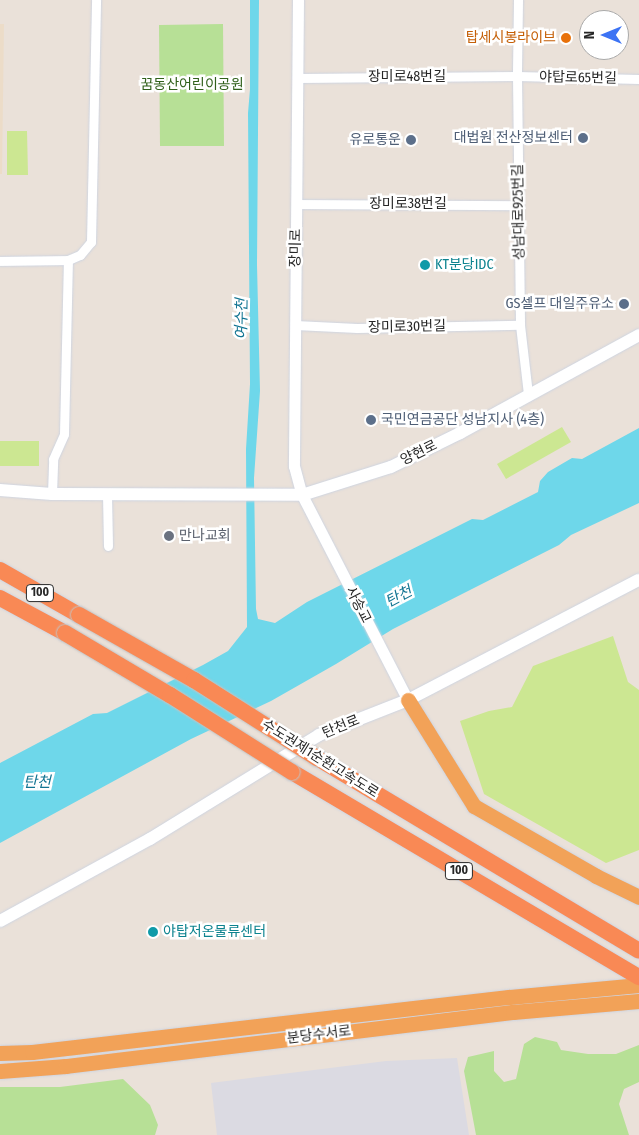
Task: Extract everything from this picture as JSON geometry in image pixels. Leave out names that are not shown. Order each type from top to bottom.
[{"type":"highway","name":"수도권제1순환고속도로","points":[[0,570],[194,680],[317,758],[639,951]]},
{"type":"highway","name":"수도권제1순환고속도로","points":[[0,598],[65,633],[170,695],[292,772],[632,972]]},
{"type":"highway","points":[[408,700],[474,806],[596,876],[639,897]]},
{"type":"highway","name":"분당수서로","points":[[0,1053],[41,1051],[499,998],[639,985]]},
{"type":"highway","name":"분당수서로","points":[[0,1071],[66,1066],[513,1012],[639,1001]]},
{"type":"main road","name":"양현로","points":[[107,494],[302,495],[390,466],[460,433],[528,394],[639,335]]},
{"type":"main road","points":[[0,490],[52,494],[107,494]]},
{"type":"main road","name":"탄천로","points":[[0,921],[150,839],[319,735],[408,700],[639,580]]},
{"type":"street","points":[[0,262],[68,260],[80,255],[91,242],[96,0]]},
{"type":"street","name":"장미로","points":[[298,0],[294,466],[302,495]]},
{"type":"street","name":"성남대로925번길","points":[[518,0],[520,325],[528,394]]},
{"type":"street","name":"장미로48번길","points":[[298,78],[517,76]]},
{"type":"street","name":"야탑로65번길","points":[[517,76],[639,79]]},
{"type":"street","name":"장미로38번길","points":[[297,204],[519,205]]},
{"type":"street","points":[[52,494],[54,459],[64,434],[68,260]]},
{"type":"street","name":"장미로30번길","points":[[295,325],[357,328],[520,325]]},
{"type":"street","points":[[107,494],[108,546]]},
{"type":"street","name":"사송교","points":[[302,495],[408,700]]},
{"type":"shaded area","points":[[0,24],[4,24],[2,174],[0,174]]},
{"type":"shaded area","points":[[457,1058],[469,1135],[217,1135],[211,1083],[386,1061]]},
{"type":"green space","name":"꿈동산어린이공원","points":[[223,24],[224,146],[160,146],[159,25]]},
{"type":"green space","points":[[7,131],[27,131],[28,175],[7,175]]},
{"type":"green space","points":[[562,427],[571,442],[506,479],[497,464]]},
{"type":"green space","points":[[0,441],[39,441],[39,466],[0,466]]},
{"type":"green space","points":[[613,636],[628,682],[639,690],[639,850],[606,863],[484,794],[460,721],[489,711],[512,707],[533,666]]},
{"type":"green space","points":[[535,1037],[557,1042],[561,1050],[588,1054],[616,1054],[639,1045],[639,1082],[624,1089],[619,1104],[629,1135],[476,1135],[464,1071],[468,1057],[494,1051],[494,1071],[504,1082],[516,1079],[524,1044]]},
{"type":"green space","points":[[123,1079],[150,1105],[158,1125],[155,1135],[0,1135],[0,1087],[60,1087]]},
{"type":"water","name":"탄천","points":[[250,0],[259,0],[257,265],[260,391],[254,478],[256,609],[258,619],[275,623],[307,602],[472,519],[483,520],[538,492],[540,481],[548,472],[572,458],[582,459],[639,428],[639,503],[571,535],[559,545],[393,629],[271,701],[191,739],[0,843],[0,763],[93,714],[107,713],[203,665],[228,651],[247,627],[246,449],[250,384],[248,113],[250,89]]},
{"type":"place","name":"탑세시봉라이브","points":[[566,38]]},
{"type":"place","name":"대법원 전산정보센터","points":[[583,138]]},
{"type":"place","name":"유로통운","points":[[411,140]]},
{"type":"place","name":"KT분당IDC","points":[[425,265]]},
{"type":"place","name":"GS셀프 대일주유소","points":[[624,304]]},
{"type":"place","name":"국민연금공단 성남지사 (4층)","points":[[371,420]]},
{"type":"place","name":"만나교회","points":[[169,536]]},
{"type":"place","name":"야탑저온물류센터","points":[[153,932]]},
{"type":"water label","name":"여수천","points":[[242,319]]}]
